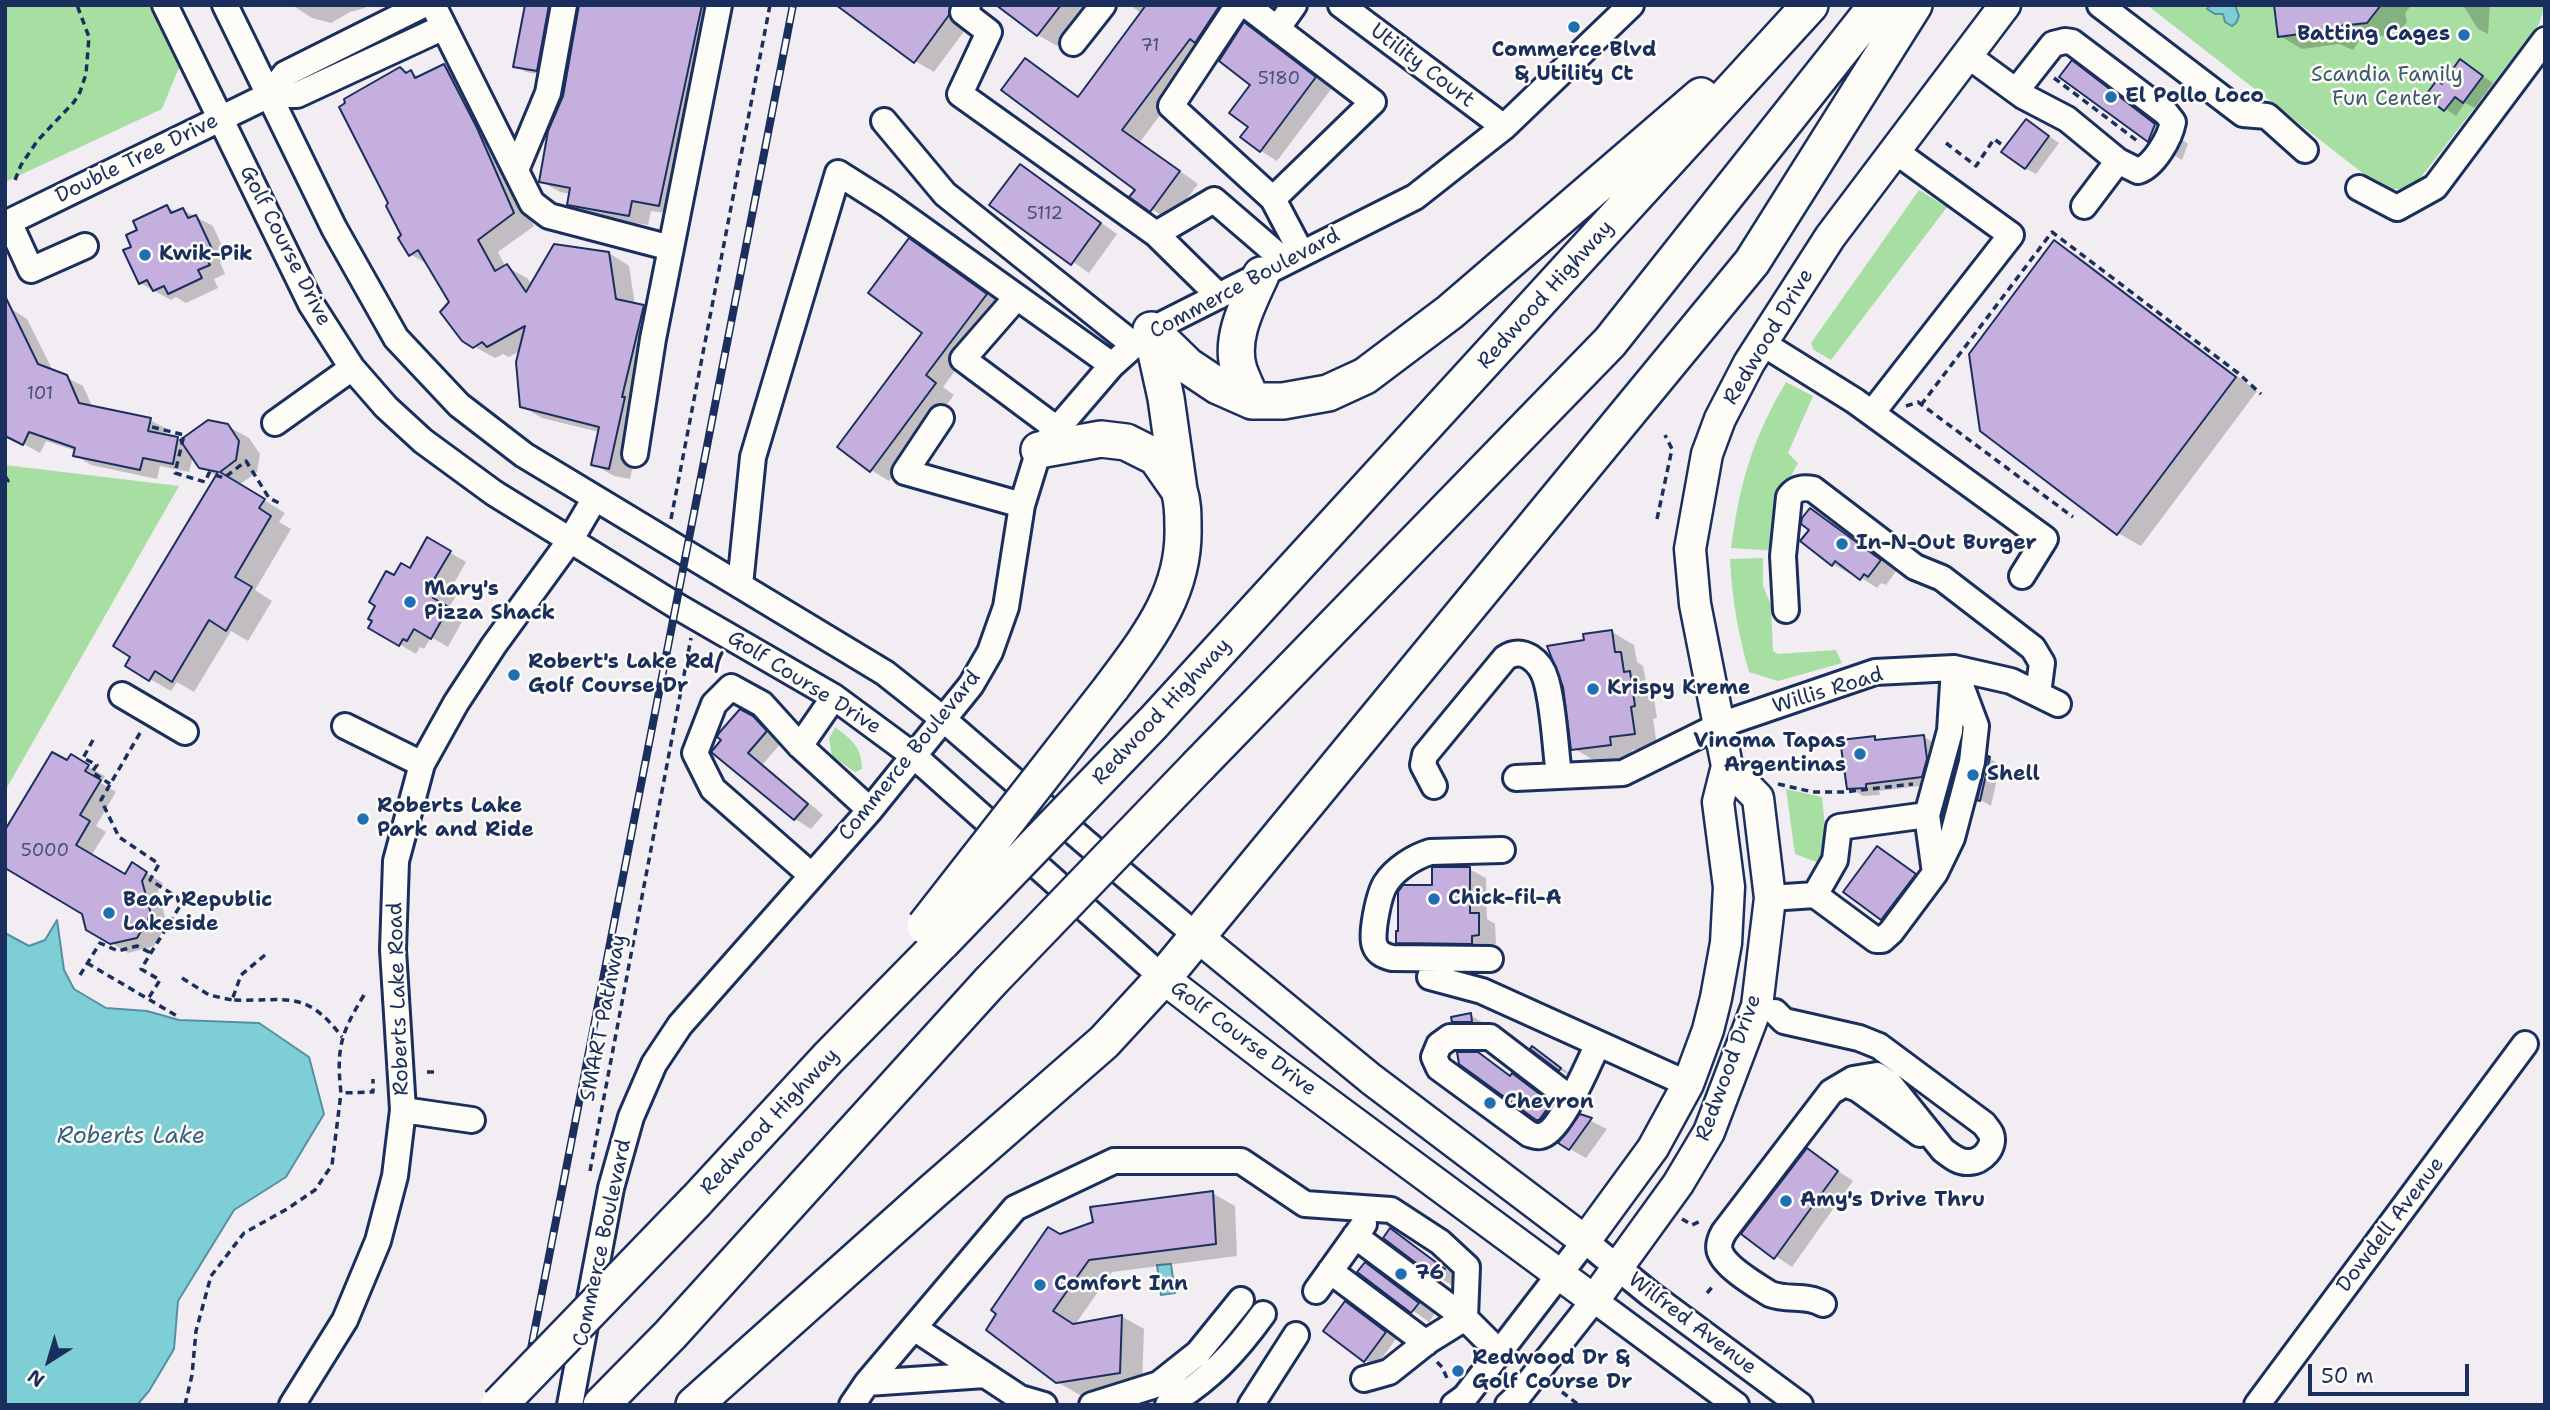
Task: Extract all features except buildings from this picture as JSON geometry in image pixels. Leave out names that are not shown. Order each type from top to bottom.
[{"type":"highway","points":[[1142,337],[1218,386],[1252,401],[1283,401],[1328,393],[1365,376],[1450,312],[1655,137],[1803,5]]},
{"type":"highway","name":"Redwood Highway","points":[[499,1405],[696,1201],[828,1058],[934,934],[1153,723],[1810,5]]},
{"type":"highway","points":[[601,1405],[670,1335],[990,982],[1610,342],[1877,5]]},
{"type":"highway","points":[[694,1405],[1104,1042],[1164,978],[1752,262],[1914,5]]},
{"type":"highway","points":[[1252,401],[1238,368],[1236,342],[1243,317],[1283,264]]},
{"type":"highway","points":[[934,934],[1151,634],[1175,589],[1184,545],[1183,501],[1166,398],[1142,337]]},
{"type":"highway","points":[[1048,440],[1101,439],[1126,442],[1156,457],[1179,489]]},
{"type":"main road","name":"Redwood Drive","points":[[1585,1241],[1653,1148],[1688,1084],[1708,1030],[1726,943],[1728,887],[1718,802],[1727,766],[1695,604],[1690,549],[1707,454],[1720,419],[1762,343],[1830,237],[2005,5]]},
{"type":"main road","name":"Redwood Drive","points":[[1594,1300],[1678,1184],[1709,1132],[1757,1006],[1770,898],[1758,798],[1727,766]]},
{"type":"main road","points":[[1198,937],[1371,1079],[1585,1241]]},
{"type":"main road","name":"Golf Course Drive","points":[[1164,978],[1559,1276]]},
{"type":"main road","name":"Wilfred Avenue","points":[[1559,1276],[1594,1300]]},
{"type":"street","name":"Golf Course Drive","points":[[165,5],[311,304],[352,368],[386,407],[423,441],[494,493],[675,605],[834,697],[914,756],[1164,978]]},
{"type":"street","points":[[225,5],[334,228],[396,338],[459,405],[524,455],[885,673],[943,719],[1198,937]]},
{"type":"street","points":[[269,95],[285,74],[423,5]]},
{"type":"street","points":[[516,170],[548,93],[564,5]]},
{"type":"street","points":[[635,454],[653,339],[719,5]]},
{"type":"street","points":[[968,5],[963,12],[989,32],[960,94],[1156,234],[1219,296]]},
{"type":"street","points":[[1073,43],[1103,5]]},
{"type":"street","points":[[1238,5],[1171,106],[1273,199],[1283,264]]},
{"type":"street","points":[[1247,5],[1373,102],[1273,199]]},
{"type":"street","points":[[1277,29],[1294,5]]},
{"type":"street","name":"Utility Court","points":[[1341,5],[1504,127]]},
{"type":"street","name":"Commerce Boulevard","points":[[570,1405],[611,1188],[631,1117],[654,1064],[680,1026],[870,810],[971,685],[990,652],[1006,607],[1022,505],[1048,440],[1112,365],[1142,337],[1415,197],[1504,127],[1631,5]]},
{"type":"street","points":[[2100,5],[2243,114],[2267,116],[2305,150]]},
{"type":"street","points":[[269,95],[297,96],[439,16],[533,203],[549,216],[671,248]]},
{"type":"street","points":[[2359,188],[2397,208],[2435,187],[2545,40]]},
{"type":"street","points":[[1967,55],[2016,91],[2067,118],[2118,160],[2138,171],[2146,168],[2171,133],[2173,122],[2166,113],[2072,42],[2053,44],[2016,91]]},
{"type":"street","name":"Double Tree Drive","points":[[7,223],[269,95]]},
{"type":"street","points":[[884,121],[945,194],[1142,337]]},
{"type":"street","points":[[1872,413],[2011,235],[1895,151]]},
{"type":"street","points":[[2084,206],[2118,160]]},
{"type":"street","points":[[740,584],[753,457],[838,173],[887,204],[1112,365]]},
{"type":"street","points":[[1156,234],[1214,200],[1283,264]]},
{"type":"street","points":[[7,223],[31,270],[85,246]]},
{"type":"street","points":[[1017,297],[963,359],[1048,440]]},
{"type":"street","points":[[1762,343],[1872,413],[2045,539],[2022,576]]},
{"type":"street","points":[[275,424],[352,368]]},
{"type":"street","points":[[941,418],[905,472],[1022,505]]},
{"type":"street","name":"Willis Road","points":[[1516,778],[1623,773],[1720,725],[1875,672],[1954,668],[2011,681],[2048,699],[2042,663],[2033,648],[1942,578],[1915,567],[1813,489],[1804,487],[1792,492],[1789,497],[1783,556],[1786,610]]},
{"type":"street","name":"Roberts Lake Road","points":[[292,1405],[345,1320],[378,1241],[395,1176],[404,1110],[393,950],[396,861],[422,764],[494,645],[571,539],[595,498]]},
{"type":"street","points":[[1434,786],[1423,765],[1426,755],[1505,658],[1511,653],[1519,652],[1530,656],[1540,665],[1546,680],[1559,775]]},
{"type":"street","points":[[1935,873],[1927,815],[1950,731],[1954,668]]},
{"type":"street","points":[[1770,898],[1815,895],[1876,940],[1882,940],[1891,932],[1935,873],[1952,838],[1972,762],[1976,726],[1954,668]]},
{"type":"street","points":[[811,875],[713,789],[695,753],[714,704],[731,687],[762,705],[800,746],[870,810]]},
{"type":"street","points":[[122,695],[185,732]]},
{"type":"street","points":[[800,746],[834,697]]},
{"type":"street","points":[[345,726],[422,764]]},
{"type":"street","points":[[1815,895],[1835,860],[1839,827],[1927,815]]},
{"type":"street","points":[[1490,959],[1392,958],[1383,955],[1375,947],[1373,937],[1379,900],[1385,884],[1419,856],[1430,852],[1502,850]]},
{"type":"street","points":[[1430,976],[1482,991],[1688,1084]]},
{"type":"street","points":[[1490,1037],[1515,1006]]},
{"type":"street","points":[[1775,1013],[1784,1021],[1859,1038],[1879,1046],[1984,1124],[1991,1134],[1988,1152],[1967,1163],[1954,1159],[1943,1150],[1883,1079],[1874,1074],[1831,1092],[1724,1232],[1719,1244],[1721,1254],[1727,1262],[1770,1294],[1804,1297],[1823,1304]]},
{"type":"street","points":[[1571,1099],[1490,1037],[1450,1037],[1438,1045],[1434,1057],[1439,1068],[1529,1134],[1541,1136],[1549,1132],[1571,1099],[1598,1044]]},
{"type":"street","name":"Dowdell Avenue","points":[[2257,1405],[2525,1044]]},
{"type":"street","points":[[404,1110],[472,1120]]},
{"type":"street","points":[[852,1405],[867,1383],[1015,1208],[1114,1161],[1241,1161],[1306,1204],[1391,1210],[1440,1242],[1467,1267],[1465,1318],[1431,1352],[1389,1372],[1364,1379]]},
{"type":"street","points":[[1316,1291],[1375,1209]]},
{"type":"street","points":[[1355,1236],[1465,1318],[1499,1352]]},
{"type":"street","name":"Wilfred Avenue","points":[[1585,1241],[1800,1405]]},
{"type":"street","name":"Redwood Drive","points":[[1454,1405],[1465,1397],[1585,1241]]},
{"type":"street","points":[[1330,1270],[1431,1352]]},
{"type":"street","points":[[1092,1405],[1159,1384],[1198,1353],[1241,1300]]},
{"type":"street","name":"Wilfred Avenue","points":[[1594,1300],[1736,1405]]},
{"type":"street","name":"Redwood Drive","points":[[1508,1405],[1519,1395],[1594,1300]]},
{"type":"street","points":[[1168,1405],[1198,1387],[1222,1366],[1263,1314]]},
{"type":"street","points":[[914,1328],[1020,1398],[1034,1403]]},
{"type":"street","points":[[1251,1405],[1296,1335]]},
{"type":"street","points":[[867,1383],[985,1375]]},
{"type":"path","points":[[15,180],[21,165],[38,140],[75,102],[80,92],[86,74],[89,37],[77,5]]},
{"type":"path","points":[[671,521],[770,5]]},
{"type":"path","points":[[2055,71],[2051,76],[2142,144]]},
{"type":"path","points":[[1946,143],[1976,166],[1994,139],[2001,144]]},
{"type":"path","points":[[1922,405],[2052,232],[2238,373],[2261,394]]},
{"type":"path","points":[[1897,409],[1918,402],[2073,517]]},
{"type":"path","points":[[152,427],[184,435],[175,473],[205,482],[209,473],[224,478],[246,461],[269,498],[279,503]]},
{"type":"path","points":[[1657,519],[1672,449],[1665,435]]},
{"type":"path","points":[[5,476],[8,481],[5,487]]},
{"type":"path","name":"SMART Pathway","points":[[589,1177],[691,636]]},
{"type":"path","points":[[144,725],[101,800],[119,837],[159,864],[150,880],[177,897],[180,906],[141,969],[160,980],[148,999]]},
{"type":"path","points":[[93,740],[83,758],[97,765],[92,772],[110,783]]},
{"type":"path","points":[[1776,784],[1813,792],[1844,792],[1919,783]]},
{"type":"path","points":[[80,975],[100,943],[118,951],[137,946],[151,953]]},
{"type":"path","points":[[232,1000],[241,975],[265,955]]},
{"type":"path","points":[[87,963],[177,1016]]},
{"type":"path","points":[[182,978],[209,995],[232,1000],[267,1002],[288,999],[311,1005],[329,1020],[342,1037]]},
{"type":"path","points":[[184,1405],[191,1376],[196,1331],[211,1276],[244,1233],[315,1190],[332,1166],[341,1093],[337,1062],[342,1037],[364,995]]},
{"type":"path","points":[[427,1072],[436,1072]]},
{"type":"path","points":[[341,1093],[373,1092],[373,1079]]},
{"type":"path","points":[[1431,1352],[1447,1378]]},
{"type":"path","points":[[1562,1392],[1579,1405]]},
{"type":"green space","points":[[5,5],[150,5],[180,65],[162,109],[5,182]]},
{"type":"green space","name":"Scandia Family Fun Center","points":[[2147,5],[2545,5],[2539,24],[2412,189],[2383,189]]},
{"type":"green space","points":[[1919,190],[1947,207],[1831,360],[1814,350],[1811,343]]},
{"type":"green space","points":[[1786,382],[1813,396],[1788,453],[1798,463],[1784,489],[1776,551],[1731,548],[1749,462],[1764,423]]},
{"type":"green space","points":[[5,465],[179,486],[5,791]]},
{"type":"green space","points":[[1763,558],[1763,586],[1771,605],[1773,651],[1778,654],[1836,650],[1842,663],[1778,681],[1749,672],[1736,616],[1730,559]]},
{"type":"green space","points":[[835,727],[855,745],[862,769],[855,772],[832,756],[829,739]]},
{"type":"green space","points":[[1786,789],[1822,797],[1828,859],[1825,865],[1795,854]]},
{"type":"water","points":[[2210,5],[2235,5],[2239,16],[2236,23],[2232,26],[2225,22],[2223,14],[2215,14],[2207,9]]},
{"type":"water","name":"Roberts Lake","points":[[57,920],[64,970],[74,989],[106,1008],[147,1011],[179,1020],[259,1023],[309,1057],[324,1114],[286,1177],[234,1210],[178,1301],[174,1349],[149,1391],[137,1405],[5,1405],[5,933],[29,946],[45,940]]},
{"type":"water","points":[[1171,1264],[1175,1293],[1161,1295],[1157,1265]]},
{"type":"railway","points":[[520,1405],[793,5]]},
{"type":"place","name":"Commerce Blvd & Utility Ct","points":[[1574,27]]},
{"type":"place","name":"Batting Cages","points":[[2464,35]]},
{"type":"place","name":"El Pollo Loco","points":[[2111,97]]},
{"type":"place","name":"Kwik-Pik","points":[[145,255]]},
{"type":"place","name":"In-N-Out Burger","points":[[1842,544]]},
{"type":"place","name":"Mary's Pizza Shack","points":[[410,602]]},
{"type":"place","name":"Robert's Lake Rd/ Golf Course Dr","points":[[514,675]]},
{"type":"place","name":"Krispy Kreme","points":[[1593,689]]},
{"type":"place","name":"Vinoma Tapas Argentinas","points":[[1860,754]]},
{"type":"place","name":"Shell","points":[[1973,775]]},
{"type":"place","name":"Roberts Lake Park and Ride","points":[[363,819]]},
{"type":"place","name":"Chick-fil-A","points":[[1434,899]]},
{"type":"place","name":"Bear Republic Lakeside","points":[[109,913]]},
{"type":"place","name":"Chevron","points":[[1490,1103]]},
{"type":"place","name":"Amy's Drive Thru","points":[[1786,1201]]},
{"type":"place","name":"76","points":[[1401,1274]]},
{"type":"place","name":"Comfort Inn","points":[[1040,1285]]},
{"type":"place","name":"Redwood Dr & Golf Course Dr","points":[[1458,1371]]}]
